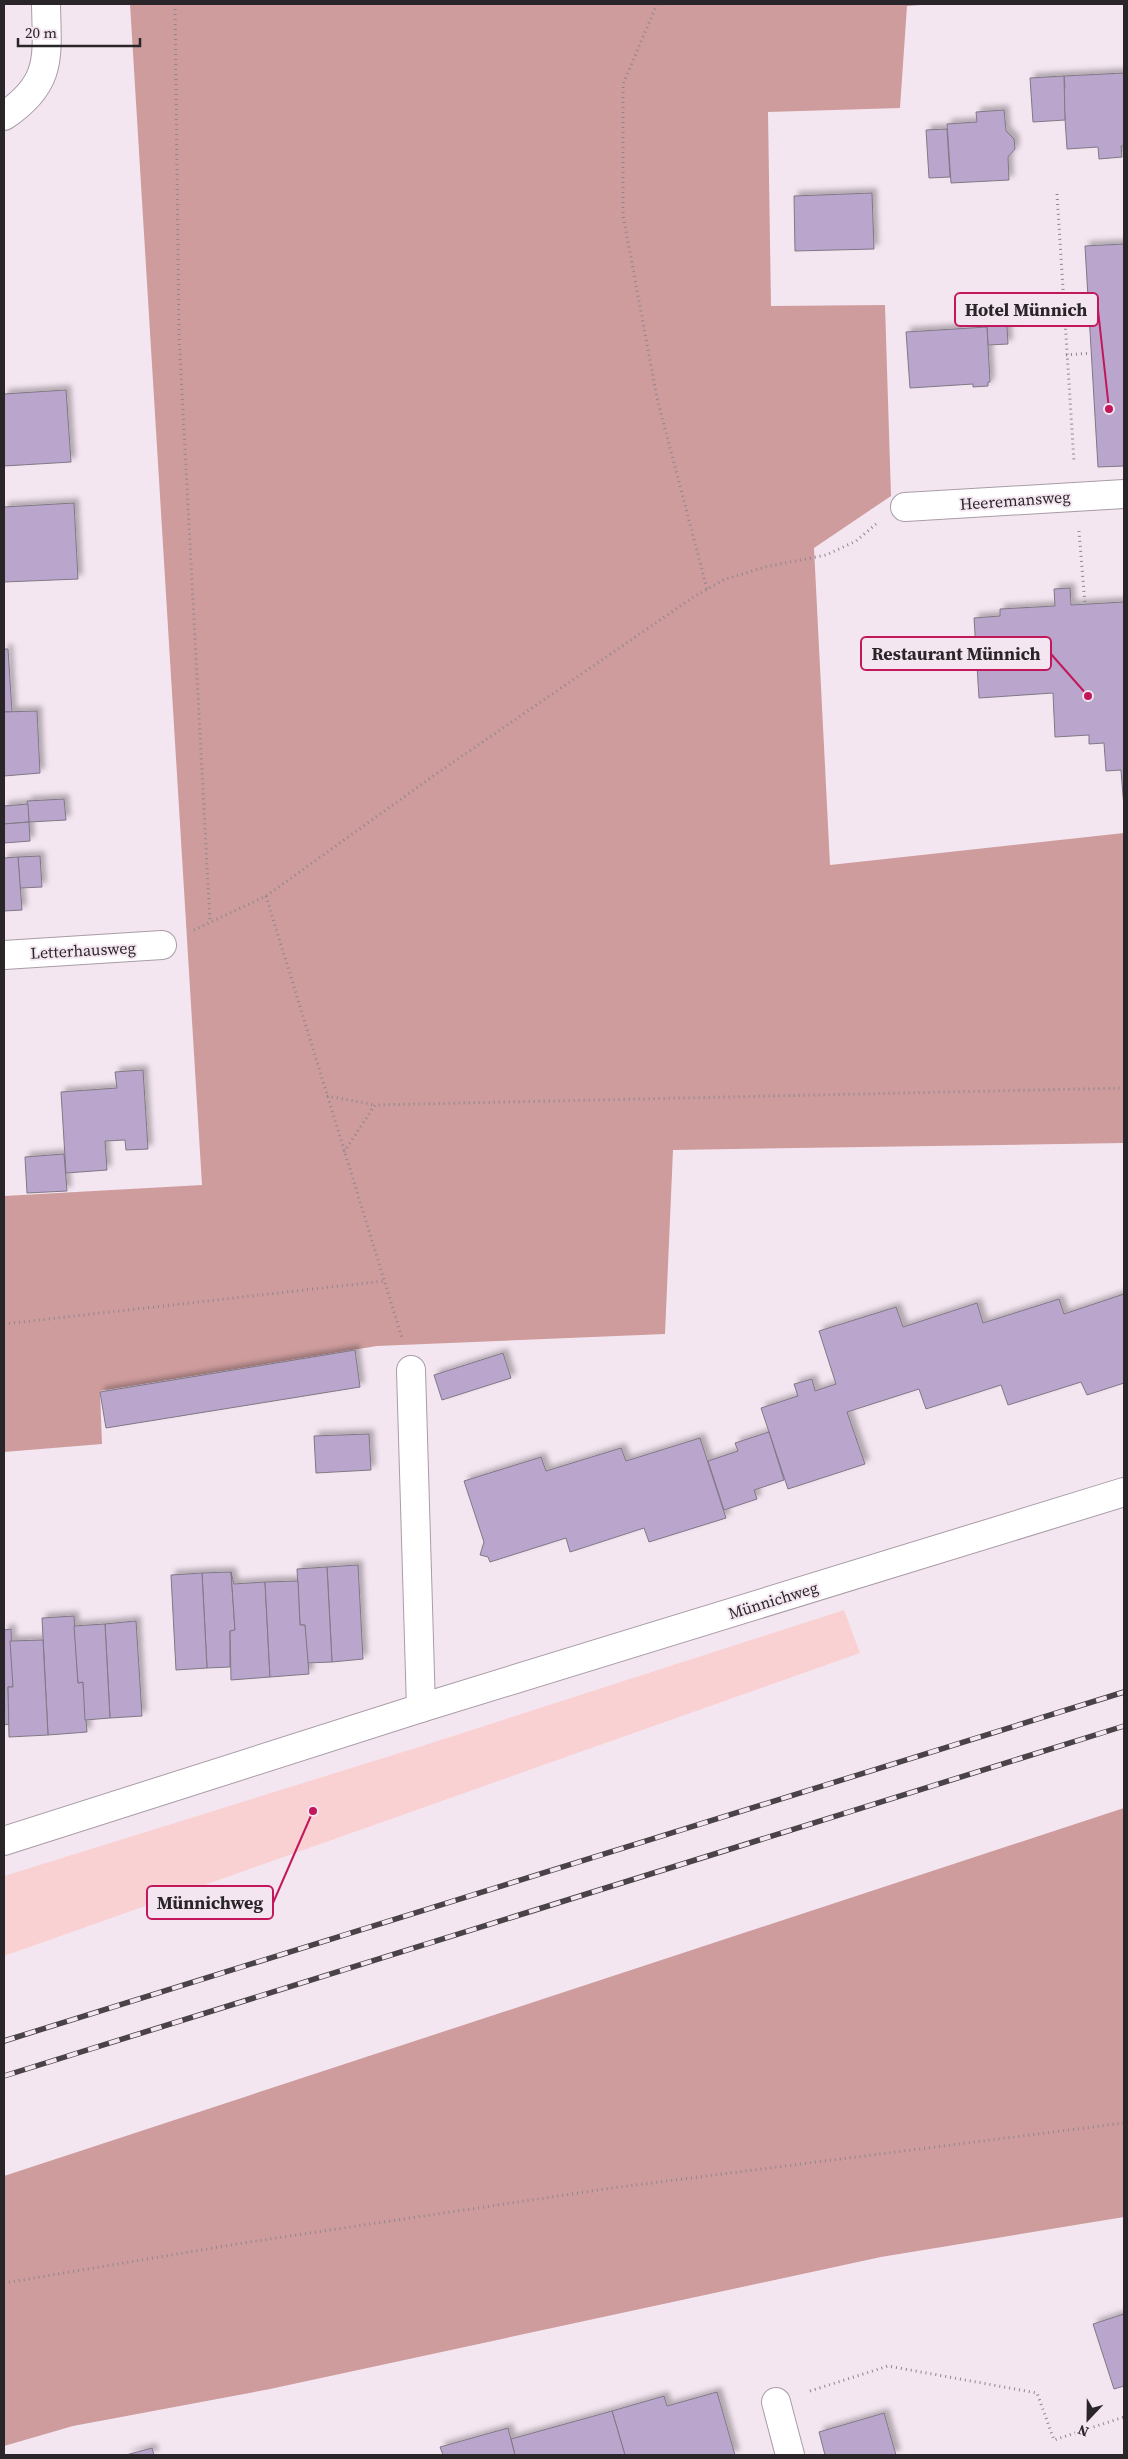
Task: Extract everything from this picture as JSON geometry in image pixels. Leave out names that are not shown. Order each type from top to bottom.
[{"type":"street","points":[[4,116],[20,105],[36,88],[47,60],[46,4]]},
{"type":"street","name":"Heeremansweg","points":[[905,507],[1124,494]]},
{"type":"street","name":"Letterhausweg","points":[[4,955],[162,945]]},
{"type":"street","points":[[412,1370],[421,1708]]},
{"type":"street","name":"Münnichweg","points":[[4,1841],[421,1708],[1124,1492]]},
{"type":"street","points":[[776,2402],[790,2455]]},
{"type":"path","points":[[175,4],[179,335],[210,923]]},
{"type":"path","points":[[657,4],[622,84],[623,215],[657,398],[707,589]]},
{"type":"path","points":[[1057,194],[1066,355],[1085,604]]},
{"type":"path","points":[[1066,355],[1092,353]]},
{"type":"path","points":[[162,945],[266,896],[436,774],[707,589],[723,580],[765,568],[826,555],[856,541],[878,522],[905,507]]},
{"type":"path","points":[[266,896],[412,1370]]},
{"type":"path","points":[[327,1096],[374,1105],[1124,1088]]},
{"type":"path","points":[[344,1152],[374,1105]]},
{"type":"path","points":[[4,1324],[384,1281]]},
{"type":"path","points":[[4,2283],[250,2242],[602,2190],[1124,2123]]},
{"type":"path","points":[[776,2402],[888,2366],[1038,2393],[1054,2440],[1124,2417]]},
{"type":"shaded area","points":[[130,4],[934,4],[907,6],[900,108],[768,112],[771,306],[885,305],[891,496],[814,548],[830,865],[1124,833],[1124,1143],[673,1150],[665,1334],[377,1346],[100,1391],[102,1444],[4,1452],[4,1196],[202,1185]]},
{"type":"shaded area","points":[[844,1610],[860,1653],[4,1956],[4,1876],[422,1746]]},
{"type":"shaded area","points":[[1124,1808],[1124,2217],[881,2257],[270,2389],[73,2426],[4,2446],[4,2176]]},
{"type":"building","points":[[1124,73],[1124,146],[1121,146],[1122,157],[1099,159],[1098,147],[1067,149],[1064,76]]},
{"type":"building","points":[[1064,76],[1065,120],[1033,122],[1030,78]]},
{"type":"building","points":[[1004,110],[1006,131],[1014,139],[1015,149],[1008,157],[1009,180],[951,183],[947,124],[977,122],[976,112]]},
{"type":"building","points":[[947,129],[950,177],[929,178],[926,130]]},
{"type":"building","points":[[872,193],[874,249],[795,251],[794,196]]},
{"type":"building","points":[[1124,244],[1124,466],[1098,467],[1085,246]]},
{"type":"building","points":[[1006,309],[1008,344],[988,345],[987,327],[984,327],[983,310]]},
{"type":"building","points":[[987,327],[990,382],[988,382],[988,386],[973,387],[973,384],[910,388],[906,332]]},
{"type":"building","points":[[66,390],[71,462],[4,466],[4,394]]},
{"type":"building","points":[[74,503],[78,579],[4,582],[4,507]]},
{"type":"building","points":[[1070,588],[1071,605],[1124,602],[1124,808],[1121,770],[1106,771],[1104,743],[1089,744],[1089,735],[1055,737],[1053,693],[979,698],[974,618],[1000,616],[1000,609],[1055,606],[1054,589]]},
{"type":"building","points":[[4,649],[8,649],[12,712],[4,712]]},
{"type":"building","points":[[37,711],[40,773],[4,776],[4,712]]},
{"type":"building","points":[[64,799],[66,820],[29,822],[27,801]]},
{"type":"building","points":[[28,804],[29,822],[4,824],[4,806]]},
{"type":"building","points":[[29,822],[30,841],[4,843],[4,824]]},
{"type":"building","points":[[40,856],[42,887],[20,888],[18,857]]},
{"type":"building","points":[[18,857],[22,910],[4,911],[4,858]]},
{"type":"building","points":[[143,1070],[148,1149],[126,1150],[125,1140],[105,1141],[107,1170],[66,1173],[61,1092],[117,1088],[115,1072]]},
{"type":"building","points":[[64,1154],[67,1191],[27,1193],[25,1157]]},
{"type":"building","points":[[1124,1294],[1124,1383],[1087,1395],[1081,1382],[1008,1405],[1001,1385],[926,1409],[919,1389],[847,1412],[865,1464],[788,1489],[761,1408],[798,1396],[794,1384],[812,1379],[815,1391],[836,1384],[819,1331],[896,1307],[903,1327],[977,1303],[983,1323],[1059,1299],[1064,1314]]},
{"type":"building","points":[[355,1350],[360,1387],[106,1428],[100,1392]]},
{"type":"building","points":[[503,1353],[511,1378],[442,1400],[434,1375]]},
{"type":"building","points":[[769,1432],[784,1480],[754,1490],[757,1499],[724,1510],[708,1461],[738,1451],[735,1443]]},
{"type":"building","points":[[369,1434],[371,1470],[316,1473],[314,1436]]},
{"type":"building","points":[[700,1438],[726,1518],[649,1542],[644,1528],[570,1552],[566,1538],[490,1562],[488,1557],[480,1555],[484,1542],[464,1481],[541,1457],[546,1471],[621,1448],[626,1461]]},
{"type":"building","points":[[358,1565],[363,1659],[332,1662],[327,1567]]},
{"type":"building","points":[[327,1567],[332,1662],[307,1663],[305,1625],[300,1625],[297,1569]]},
{"type":"building","points":[[231,1572],[235,1630],[230,1631],[230,1667],[207,1668],[202,1573]]},
{"type":"building","points":[[231,1572],[234,1584],[265,1582],[270,1677],[231,1680],[230,1631],[235,1630]]},
{"type":"building","points":[[202,1573],[207,1668],[176,1670],[171,1575]]},
{"type":"building","points":[[298,1581],[300,1625],[305,1625],[309,1674],[270,1677],[265,1582]]},
{"type":"building","points":[[74,1616],[78,1683],[83,1682],[87,1732],[48,1735],[42,1618]]},
{"type":"building","points":[[136,1621],[142,1716],[110,1718],[105,1624]]},
{"type":"building","points":[[105,1624],[110,1718],[85,1720],[83,1682],[78,1683],[74,1626]]},
{"type":"building","points":[[11,1629],[13,1687],[8,1687],[10,1724],[4,1725],[4,1630]]},
{"type":"building","points":[[43,1640],[48,1735],[9,1737],[8,1687],[13,1687],[10,1641]]},
{"type":"building","points":[[1124,2314],[1124,2386],[1114,2389],[1093,2324]]},
{"type":"building","points":[[717,2392],[735,2455],[625,2455],[612,2411],[664,2396],[667,2406]]},
{"type":"building","points":[[612,2411],[625,2455],[515,2455],[511,2439]]},
{"type":"building","points":[[884,2413],[896,2455],[825,2455],[819,2432]]},
{"type":"building","points":[[508,2428],[515,2455],[443,2455],[440,2447]]},
{"type":"building","points":[[152,2448],[154,2455],[126,2455]]},
{"type":"railway","points":[[4,2041],[1124,1692]]},
{"type":"railway","points":[[4,2076],[1124,1726]]},
{"type":"place","name":"Hotel Münnich","points":[[1109,409]]},
{"type":"place","name":"Restaurant Münnich","points":[[1088,696]]},
{"type":"place","name":"Münnichweg","points":[[313,1811]]}]
